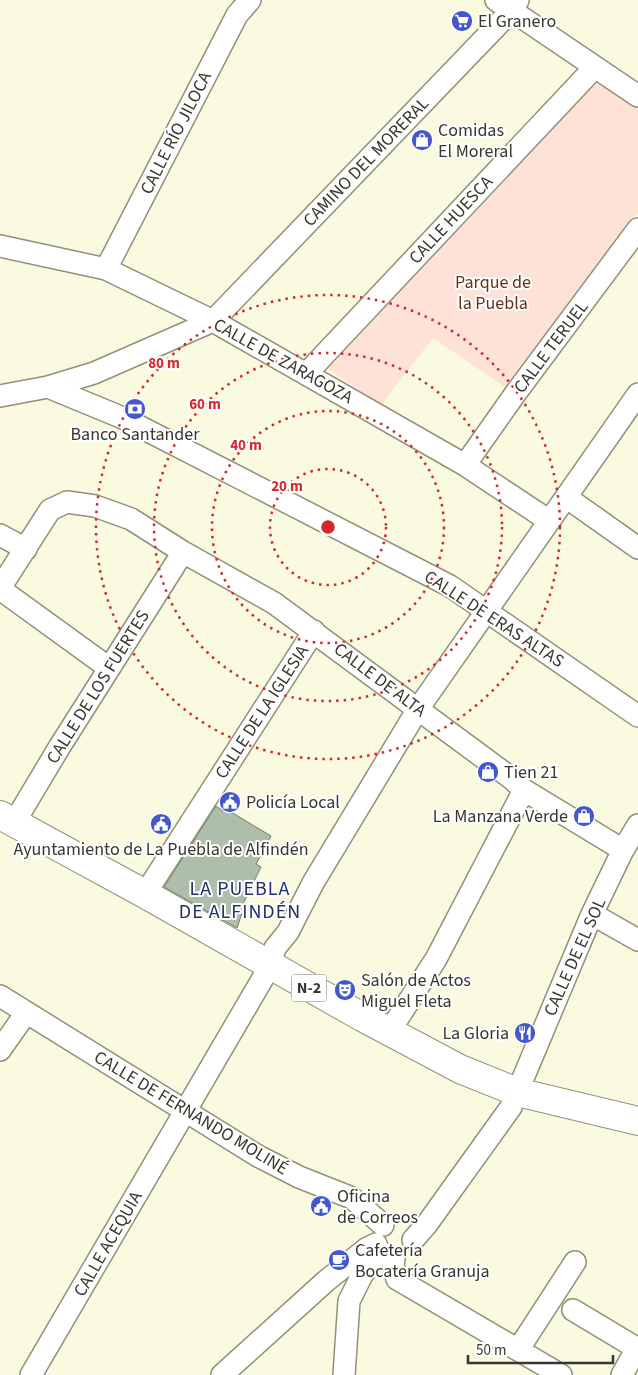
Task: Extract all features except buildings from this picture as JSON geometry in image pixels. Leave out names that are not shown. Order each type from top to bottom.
[{"type":"highway","name":"N-2","points":[[7,819],[145,894],[270,966],[460,1069],[517,1092],[638,1121]]},
{"type":"street","name":"CALLE RÍO JILOCA","points":[[106,269],[237,15],[250,0]]},
{"type":"street","points":[[508,3],[638,96]]},
{"type":"street","name":"CAMINO DEL MORERAL","points":[[213,321],[508,3]]},
{"type":"street","name":"CALLE HUESCA","points":[[307,373],[595,67]]},
{"type":"street","name":"CALLE TERUEL","points":[[465,465],[515,394],[638,229]]},
{"type":"street","name":"CALLE DE ZARAGOZA","points":[[0,246],[106,269],[213,321],[465,465],[548,520]]},
{"type":"street","points":[[0,396],[48,388],[94,373],[213,321]]},
{"type":"street","points":[[94,373],[94,388],[101,410]]},
{"type":"street","name":"CALLE DE ERAS ALTAS","points":[[48,388],[123,418],[450,586],[638,716]]},
{"type":"street","name":"CALLE ACEQUIA","points":[[31,1375],[86,1284],[184,1111],[270,966],[275,948],[288,932],[313,884],[418,709],[548,520],[638,394]]},
{"type":"street","points":[[566,497],[638,548]]},
{"type":"street","name":"CALLE DE ALTA","points":[[0,588],[50,510],[67,502],[95,506],[131,519],[183,552],[274,603],[511,778],[524,790],[623,850]]},
{"type":"street","points":[[0,535],[26,550]]},
{"type":"street","name":"CALLE DE LOS FUERTES","points":[[7,819],[109,668],[183,552]]},
{"type":"street","points":[[0,588],[109,668]]},
{"type":"street","name":"CALLE DE LA IGLESIA","points":[[145,894],[314,631]]},
{"type":"street","points":[[390,1032],[436,959],[524,790]]},
{"type":"street","name":"CALLE DE EL SOL","points":[[383,1244],[409,1251],[413,1240],[427,1224],[510,1107],[592,914],[623,850],[638,826]]},
{"type":"street","points":[[592,914],[638,940]]},
{"type":"street","name":"CALLE DE FERNANDO MOLINÉ","points":[[0,996],[184,1111],[278,1167],[352,1198],[383,1244]]},
{"type":"street","points":[[0,1050],[26,1013]]},
{"type":"street","points":[[344,1375],[349,1301],[362,1275],[383,1244],[394,1221],[405,1225],[413,1240]]},
{"type":"street","points":[[222,1375],[326,1281],[366,1249],[383,1244]]},
{"type":"street","points":[[383,1244],[397,1279],[561,1375]]},
{"type":"street","points":[[518,1350],[575,1262]]},
{"type":"street","points":[[326,1281],[349,1301]]},
{"type":"street","points":[[573,1310],[638,1348],[622,1375]]},
{"type":"green space","name":"Parque de la Puebla","points":[[597,81],[638,109],[638,213],[506,388],[433,338],[381,405],[328,369]]},
{"type":"place","name":"El Granero","points":[[462,21]]},
{"type":"place","name":"Comidas El Moreral","points":[[422,140]]},
{"type":"place","name":"Banco Santander","points":[[135,409]]},
{"type":"place","name":"Tien 21","points":[[488,772]]},
{"type":"place","name":"Policía Local","points":[[230,802]]},
{"type":"place","name":"La Manzana Verde","points":[[584,816]]},
{"type":"place","name":"Ayuntamiento de La Puebla de Alfindén","points":[[161,824]]},
{"type":"place","name":"Salón de Actos Miguel Fleta","points":[[345,990]]},
{"type":"place","name":"La Gloria","points":[[525,1033]]},
{"type":"place","name":"Oficina de Correos","points":[[321,1206]]},
{"type":"place","name":"Cafetería Bocatería Granuja","points":[[339,1260]]},
{"type":"district","name":"LA PUEBLA DE ALFINDÉN","points":[[240,900]]}]
